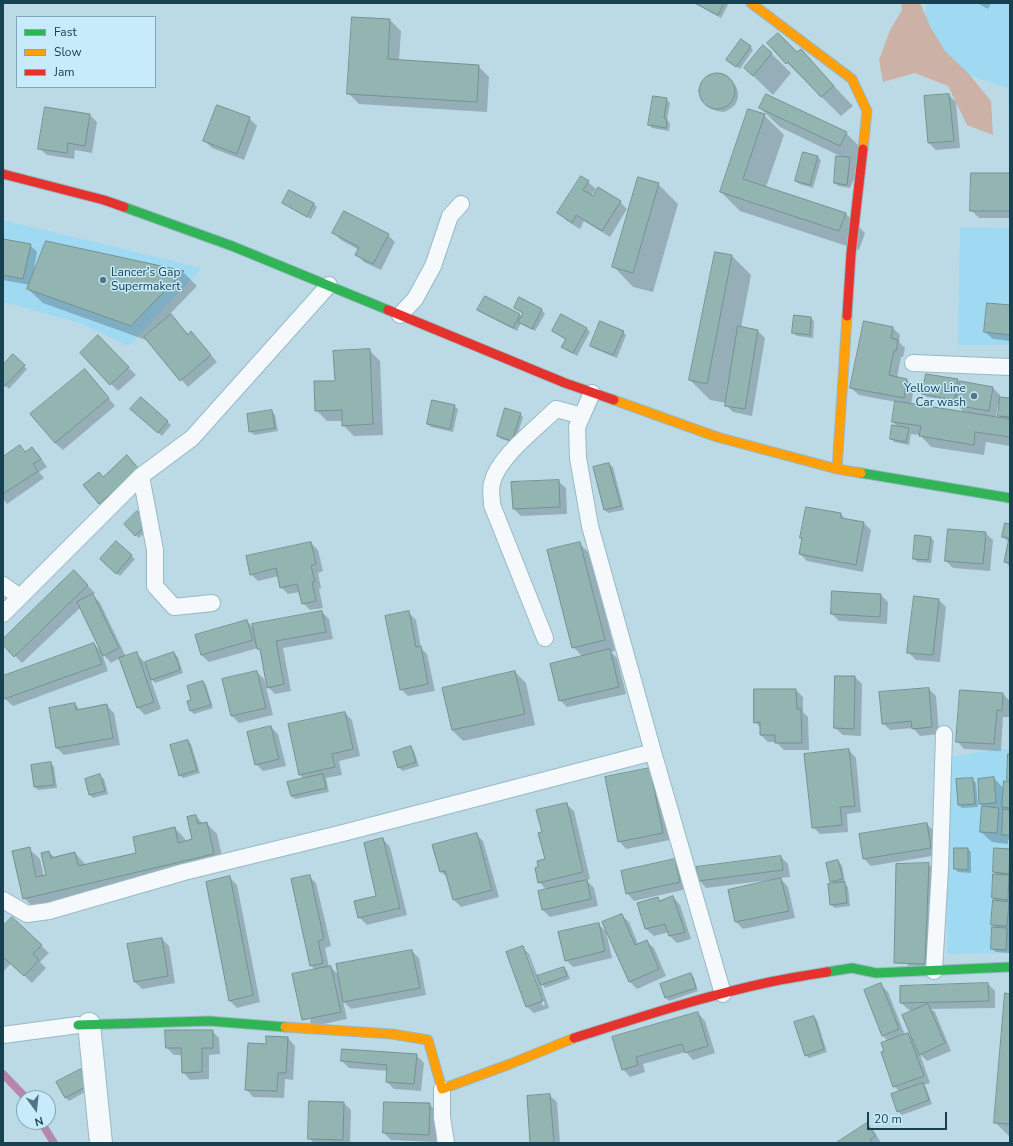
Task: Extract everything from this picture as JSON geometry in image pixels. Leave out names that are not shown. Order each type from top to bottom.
[{"type":"street","points":[[751,3],[852,79],[867,112],[851,254],[837,469]]},
{"type":"street","points":[[3,174],[104,200],[232,246],[329,284],[558,380],[717,437],[837,469],[1009,498]]},
{"type":"street","points":[[101,1143],[84,1025],[209,1021],[392,1034],[428,1040],[442,1089],[510,1064],[567,1040],[644,1016],[770,982],[852,968],[876,972],[1010,967]]},
{"type":"lane","points":[[400,315],[415,299],[433,266],[450,216],[461,204]]},
{"type":"lane","points":[[3,614],[141,476],[192,438],[329,284]]},
{"type":"lane","points":[[914,363],[1010,367]]},
{"type":"lane","points":[[592,393],[577,428],[578,458],[590,526],[723,994]]},
{"type":"lane","points":[[545,638],[492,505],[492,484],[498,467],[556,409],[582,416]]},
{"type":"lane","points":[[141,476],[155,550],[155,586],[174,607],[212,602]]},
{"type":"lane","points":[[3,585],[20,597]]},
{"type":"lane","points":[[934,971],[940,869],[944,734]]},
{"type":"lane","points":[[3,900],[27,914],[49,912],[184,872],[350,831],[653,752]]},
{"type":"lane","points":[[3,1035],[84,1025]]},
{"type":"lane","points":[[442,1089],[442,1117],[446,1143]]},
{"type":"shaded area","points":[[901,3],[920,3],[931,28],[945,51],[969,74],[991,101],[993,135],[967,125],[948,86],[915,73],[883,82],[879,60],[890,30],[902,10]]},
{"type":"shaded area","points":[[927,3],[1010,3],[1010,162],[1008,88],[915,58]]},
{"type":"shaded area","points":[[3,220],[202,268],[129,346],[80,323],[3,302]]},
{"type":"shaded area","points":[[960,227],[1010,228],[1010,345],[958,345]]},
{"type":"shaded area","points":[[994,749],[1010,749],[1010,953],[947,954],[947,758]]},
{"type":"building","points":[[695,3],[724,3],[718,15]]},
{"type":"building","points":[[352,17],[390,19],[388,59],[479,65],[477,102],[347,94]]},
{"type":"building","points":[[778,33],[797,52],[801,49],[834,86],[821,97],[788,62],[786,64],[767,43]]},
{"type":"building","points":[[741,39],[751,46],[736,67],[726,60]]},
{"type":"building","points":[[763,45],[772,53],[753,76],[744,68]]},
{"type":"building","points":[[721,73],[730,78],[734,84],[734,98],[730,104],[721,109],[713,109],[704,104],[700,98],[699,87],[704,78],[710,74]]},
{"type":"building","points":[[766,94],[847,132],[840,146],[759,108]]},
{"type":"building","points":[[949,94],[954,141],[928,143],[924,96]]},
{"type":"building","points":[[653,96],[667,98],[664,118],[667,119],[666,128],[648,125]]},
{"type":"building","points":[[217,105],[250,117],[237,154],[203,141]]},
{"type":"building","points":[[45,107],[90,114],[85,146],[68,143],[67,153],[38,149]]},
{"type":"building","points":[[748,109],[765,114],[743,179],[846,213],[839,231],[720,192]]},
{"type":"building","points":[[803,152],[818,156],[810,185],[795,181]]},
{"type":"building","points":[[836,156],[850,157],[847,185],[834,183]]},
{"type":"building","points":[[971,173],[1010,173],[1010,211],[970,211]]},
{"type":"building","points":[[581,176],[589,181],[583,190],[593,196],[598,187],[621,201],[602,231],[576,215],[572,223],[557,213]]},
{"type":"building","points":[[638,177],[659,183],[633,273],[612,267]]},
{"type":"building","points":[[289,190],[314,203],[307,217],[282,203]]},
{"type":"building","points":[[344,211],[389,234],[373,264],[355,255],[359,247],[332,233]]},
{"type":"building","points":[[3,239],[31,244],[23,279],[3,275]]},
{"type":"building","name":"Lancer's Gap Supermakert","points":[[46,241],[184,271],[131,326],[27,289]]},
{"type":"building","points":[[715,252],[732,255],[707,384],[689,380]]},
{"type":"building","points":[[485,296],[520,314],[513,328],[477,310]]},
{"type":"building","points":[[519,297],[542,309],[532,329],[518,322],[523,313],[514,308]]},
{"type":"building","points":[[987,303],[1010,305],[1010,335],[984,332]]},
{"type":"building","points":[[171,314],[188,335],[191,331],[211,355],[180,381],[144,337]]},
{"type":"building","points":[[561,314],[587,328],[573,353],[561,347],[566,339],[552,331]]},
{"type":"building","points":[[794,315],[811,317],[810,335],[792,333]]},
{"type":"building","points":[[600,321],[624,331],[613,355],[590,346]]},
{"type":"building","points":[[864,321],[893,327],[891,338],[898,340],[896,351],[894,350],[889,375],[907,379],[904,398],[850,388]]},
{"type":"building","points":[[738,326],[758,330],[745,409],[725,406]]},
{"type":"building","points":[[98,335],[129,367],[110,385],[80,353]]},
{"type":"building","points":[[370,349],[373,424],[342,426],[342,410],[315,411],[314,381],[335,381],[333,351]]},
{"type":"building","points":[[13,354],[25,365],[5,386],[3,385],[3,365]]},
{"type":"building","points":[[85,369],[109,398],[55,443],[30,414]]},
{"type":"building","points":[[926,374],[958,379],[954,400],[922,394]]},
{"type":"building","name":"Yellow Line Car wash","points":[[960,381],[993,387],[989,411],[955,405]]},
{"type":"building","points":[[141,397],[168,421],[158,433],[130,409]]},
{"type":"building","points":[[1000,397],[1010,398],[1010,417],[998,416]]},
{"type":"building","points":[[432,400],[455,405],[450,429],[427,424]]},
{"type":"building","points":[[895,401],[1010,419],[1010,437],[975,432],[974,445],[919,436],[921,426],[892,422]]},
{"type":"building","points":[[505,408],[521,413],[512,441],[497,436]]},
{"type":"building","points":[[272,410],[275,428],[249,432],[247,414]]},
{"type":"building","points":[[892,425],[909,428],[906,442],[890,439]]},
{"type":"building","points":[[20,445],[25,452],[32,447],[41,459],[33,464],[38,471],[3,494],[3,457]]},
{"type":"building","points":[[127,455],[139,469],[99,504],[83,485],[99,472],[103,477]]},
{"type":"building","points":[[609,463],[621,506],[604,510],[593,467]]},
{"type":"building","points":[[559,480],[560,507],[513,509],[511,482]]},
{"type":"building","points":[[806,507],[841,513],[841,518],[864,522],[856,565],[799,554],[802,538],[800,538]]},
{"type":"building","points":[[137,511],[148,523],[135,536],[124,524]]},
{"type":"building","points":[[1005,523],[1010,524],[1010,563],[1004,562],[1009,538],[1002,537]]},
{"type":"building","points":[[948,529],[986,532],[983,564],[945,561]]},
{"type":"building","points":[[915,535],[931,537],[928,560],[913,559]]},
{"type":"building","points":[[116,541],[132,555],[116,574],[100,559]]},
{"type":"building","points":[[311,542],[316,564],[311,566],[315,582],[312,582],[316,601],[302,604],[297,584],[280,588],[276,568],[250,575],[246,556]]},
{"type":"building","points":[[580,542],[605,640],[572,648],[547,550]]},
{"type":"building","points":[[74,570],[88,585],[14,657],[3,645],[3,639]]},
{"type":"building","points":[[832,591],[881,594],[880,617],[831,614]]},
{"type":"building","points":[[93,594],[119,648],[103,656],[77,602]]},
{"type":"building","points":[[914,596],[939,599],[933,655],[907,653]]},
{"type":"building","points":[[322,611],[326,632],[276,641],[284,684],[267,688],[260,649],[257,649],[252,624]]},
{"type":"building","points":[[409,611],[416,647],[421,646],[428,684],[400,690],[385,616]]},
{"type":"building","points":[[247,620],[253,640],[201,655],[195,635]]},
{"type":"building","points":[[94,643],[102,664],[4,699],[3,676]]},
{"type":"building","points":[[610,649],[619,687],[559,701],[550,664]]},
{"type":"building","points":[[137,652],[154,702],[137,708],[119,658]]},
{"type":"building","points":[[174,652],[180,670],[151,680],[145,662]]},
{"type":"building","points":[[257,671],[266,708],[231,716],[222,679]]},
{"type":"building","points":[[515,671],[525,714],[452,730],[442,688]]},
{"type":"building","points":[[835,676],[855,676],[854,729],[834,728]]},
{"type":"building","points":[[203,681],[211,705],[190,711],[187,701],[191,700],[187,686]]},
{"type":"building","points":[[929,688],[932,727],[912,729],[911,721],[882,724],[879,692]]},
{"type":"building","points":[[754,689],[796,689],[797,709],[801,709],[802,743],[775,743],[775,735],[760,735],[760,722],[754,723]]},
{"type":"building","points":[[960,690],[1003,693],[1002,711],[997,710],[994,744],[956,742]]},
{"type":"building","points":[[75,703],[76,710],[107,704],[113,738],[56,748],[49,708]]},
{"type":"building","points":[[345,712],[353,749],[332,754],[335,767],[299,775],[288,724]]},
{"type":"building","points":[[271,726],[279,759],[255,765],[247,732]]},
{"type":"building","points":[[188,740],[197,770],[179,776],[170,745]]},
{"type":"building","points":[[411,746],[416,762],[398,768],[393,752]]},
{"type":"building","points":[[849,749],[855,806],[840,807],[842,825],[812,828],[804,754]]},
{"type":"building","points":[[1008,754],[1010,754],[1010,780],[1007,780]]},
{"type":"building","points":[[51,762],[54,785],[34,787],[31,765]]},
{"type":"building","points":[[650,768],[663,833],[618,842],[605,777]]},
{"type":"building","points":[[100,774],[105,791],[89,795],[85,779]]},
{"type":"building","points":[[323,774],[326,788],[291,796],[287,782]]},
{"type":"building","points":[[994,777],[996,803],[979,804],[978,779]]},
{"type":"building","points":[[973,778],[975,804],[958,805],[956,779]]},
{"type":"building","points":[[1004,781],[1010,782],[1010,808],[1002,807]]},
{"type":"building","points":[[567,803],[583,872],[538,883],[535,868],[538,867],[537,861],[545,859],[538,833],[542,832],[536,810]]},
{"type":"building","points":[[982,806],[999,808],[997,833],[980,832]]},
{"type":"building","points":[[1003,809],[1010,810],[1010,835],[1002,835]]},
{"type":"building","points":[[196,815],[198,824],[207,822],[214,854],[23,899],[12,851],[30,847],[36,877],[46,875],[41,853],[49,851],[51,858],[75,852],[78,866],[136,853],[133,837],[175,827],[178,843],[192,839],[187,817]]},
{"type":"building","points":[[927,823],[931,848],[863,859],[859,834]]},
{"type":"building","points":[[477,833],[492,890],[453,900],[445,871],[440,872],[432,845]]},
{"type":"building","points":[[383,838],[400,908],[358,918],[354,901],[376,896],[364,843]]},
{"type":"building","points":[[954,848],[968,848],[968,870],[954,869]]},
{"type":"building","points":[[994,848],[1010,849],[1009,874],[993,872]]},
{"type":"building","points":[[781,856],[783,870],[698,881],[696,867]]},
{"type":"building","points":[[675,859],[680,882],[626,894],[621,871]]},
{"type":"building","points":[[838,860],[843,879],[830,882],[826,863]]},
{"type":"building","points":[[929,863],[925,964],[894,963],[896,864]]},
{"type":"building","points":[[993,874],[1009,875],[1008,900],[992,898]]},
{"type":"building","points":[[310,875],[324,939],[318,941],[323,963],[310,966],[291,879]]},
{"type":"building","points":[[230,876],[253,995],[229,1001],[206,882]]},
{"type":"building","points":[[781,878],[789,911],[735,922],[728,890]]},
{"type":"building","points":[[587,880],[591,899],[542,910],[538,891]]},
{"type":"building","points":[[845,882],[847,903],[830,905],[828,884]]},
{"type":"building","points":[[673,896],[685,932],[669,936],[665,924],[645,929],[637,903],[658,897],[659,901]]},
{"type":"building","points":[[993,900],[1009,902],[1007,926],[991,925]]},
{"type":"building","points":[[622,914],[635,945],[647,940],[659,969],[629,982],[602,922]]},
{"type":"building","points":[[12,917],[42,945],[33,954],[39,960],[24,976],[3,957],[3,926]]},
{"type":"building","points":[[599,923],[605,951],[565,961],[558,932]]},
{"type":"building","points":[[992,927],[1007,928],[1006,950],[991,949]]},
{"type":"building","points":[[162,938],[168,976],[134,982],[127,944]]},
{"type":"building","points":[[523,946],[543,1001],[526,1007],[506,952]]},
{"type":"building","points":[[412,950],[420,988],[343,1002],[336,964]]},
{"type":"building","points":[[331,966],[341,1012],[302,1020],[292,974]]},
{"type":"building","points":[[564,967],[567,976],[541,985],[537,976]]},
{"type":"building","points":[[691,973],[696,988],[665,998],[660,984]]},
{"type":"building","points":[[881,983],[899,1029],[882,1036],[864,990]]},
{"type":"building","points":[[988,983],[989,1001],[900,1003],[900,986]]},
{"type":"building","points":[[1005,993],[1010,994],[1010,1124],[994,1123]]},
{"type":"building","points":[[928,1004],[945,1043],[919,1055],[902,1015]]},
{"type":"building","points":[[698,1012],[708,1046],[685,1053],[682,1044],[636,1057],[638,1065],[622,1070],[612,1037]]},
{"type":"building","points":[[814,1016],[824,1049],[805,1056],[794,1022]]},
{"type":"building","points":[[165,1030],[213,1030],[213,1048],[202,1048],[202,1072],[182,1073],[181,1048],[166,1048]]},
{"type":"building","points":[[908,1033],[924,1076],[893,1087],[881,1052],[884,1051],[881,1043]]},
{"type":"building","points":[[266,1036],[288,1037],[286,1073],[278,1073],[277,1091],[245,1090],[248,1043],[266,1044]]},
{"type":"building","points":[[342,1049],[417,1054],[414,1084],[386,1082],[387,1065],[341,1061]]},
{"type":"building","points":[[81,1069],[89,1085],[65,1098],[56,1082]]},
{"type":"building","points":[[923,1083],[929,1100],[897,1112],[891,1094]]},
{"type":"building","points":[[550,1094],[554,1143],[530,1143],[527,1096]]},
{"type":"building","points":[[309,1101],[344,1102],[343,1140],[308,1139]]},
{"type":"building","points":[[384,1102],[430,1103],[429,1135],[383,1133]]},
{"type":"building","points":[[867,1123],[875,1136],[870,1139],[872,1143],[836,1143]]},
{"type":"waterway","points":[[3,1074],[18,1090]]},
{"type":"waterway","points":[[46,1130],[54,1143]]},
{"type":"traffic: fast","points":[[124,207],[232,246],[388,310]]},
{"type":"traffic: fast","points":[[861,473],[1010,498]]},
{"type":"traffic: fast","points":[[827,972],[852,968],[876,973],[1010,967]]},
{"type":"traffic: fast","points":[[78,1025],[209,1021],[285,1027]]},
{"type":"traffic: slow","points":[[751,3],[852,79],[867,111],[863,149]]},
{"type":"traffic: slow","points":[[837,469],[847,316]]},
{"type":"traffic: slow","points":[[614,400],[717,437],[837,469],[861,473]]},
{"type":"traffic: slow","points":[[285,1027],[392,1034],[428,1040],[442,1089],[574,1038]]},
{"type":"traffic: jam","points":[[847,316],[851,254],[863,149]]},
{"type":"traffic: jam","points":[[3,174],[104,200],[124,207]]},
{"type":"traffic: jam","points":[[388,310],[565,383],[614,400]]},
{"type":"traffic: jam","points":[[574,1038],[721,994],[770,982],[827,972]]},
{"type":"place","name":"Lancer's Gap Supermakert","points":[[103,280]]},
{"type":"place","name":"Yellow Line Car wash","points":[[974,396]]}]
